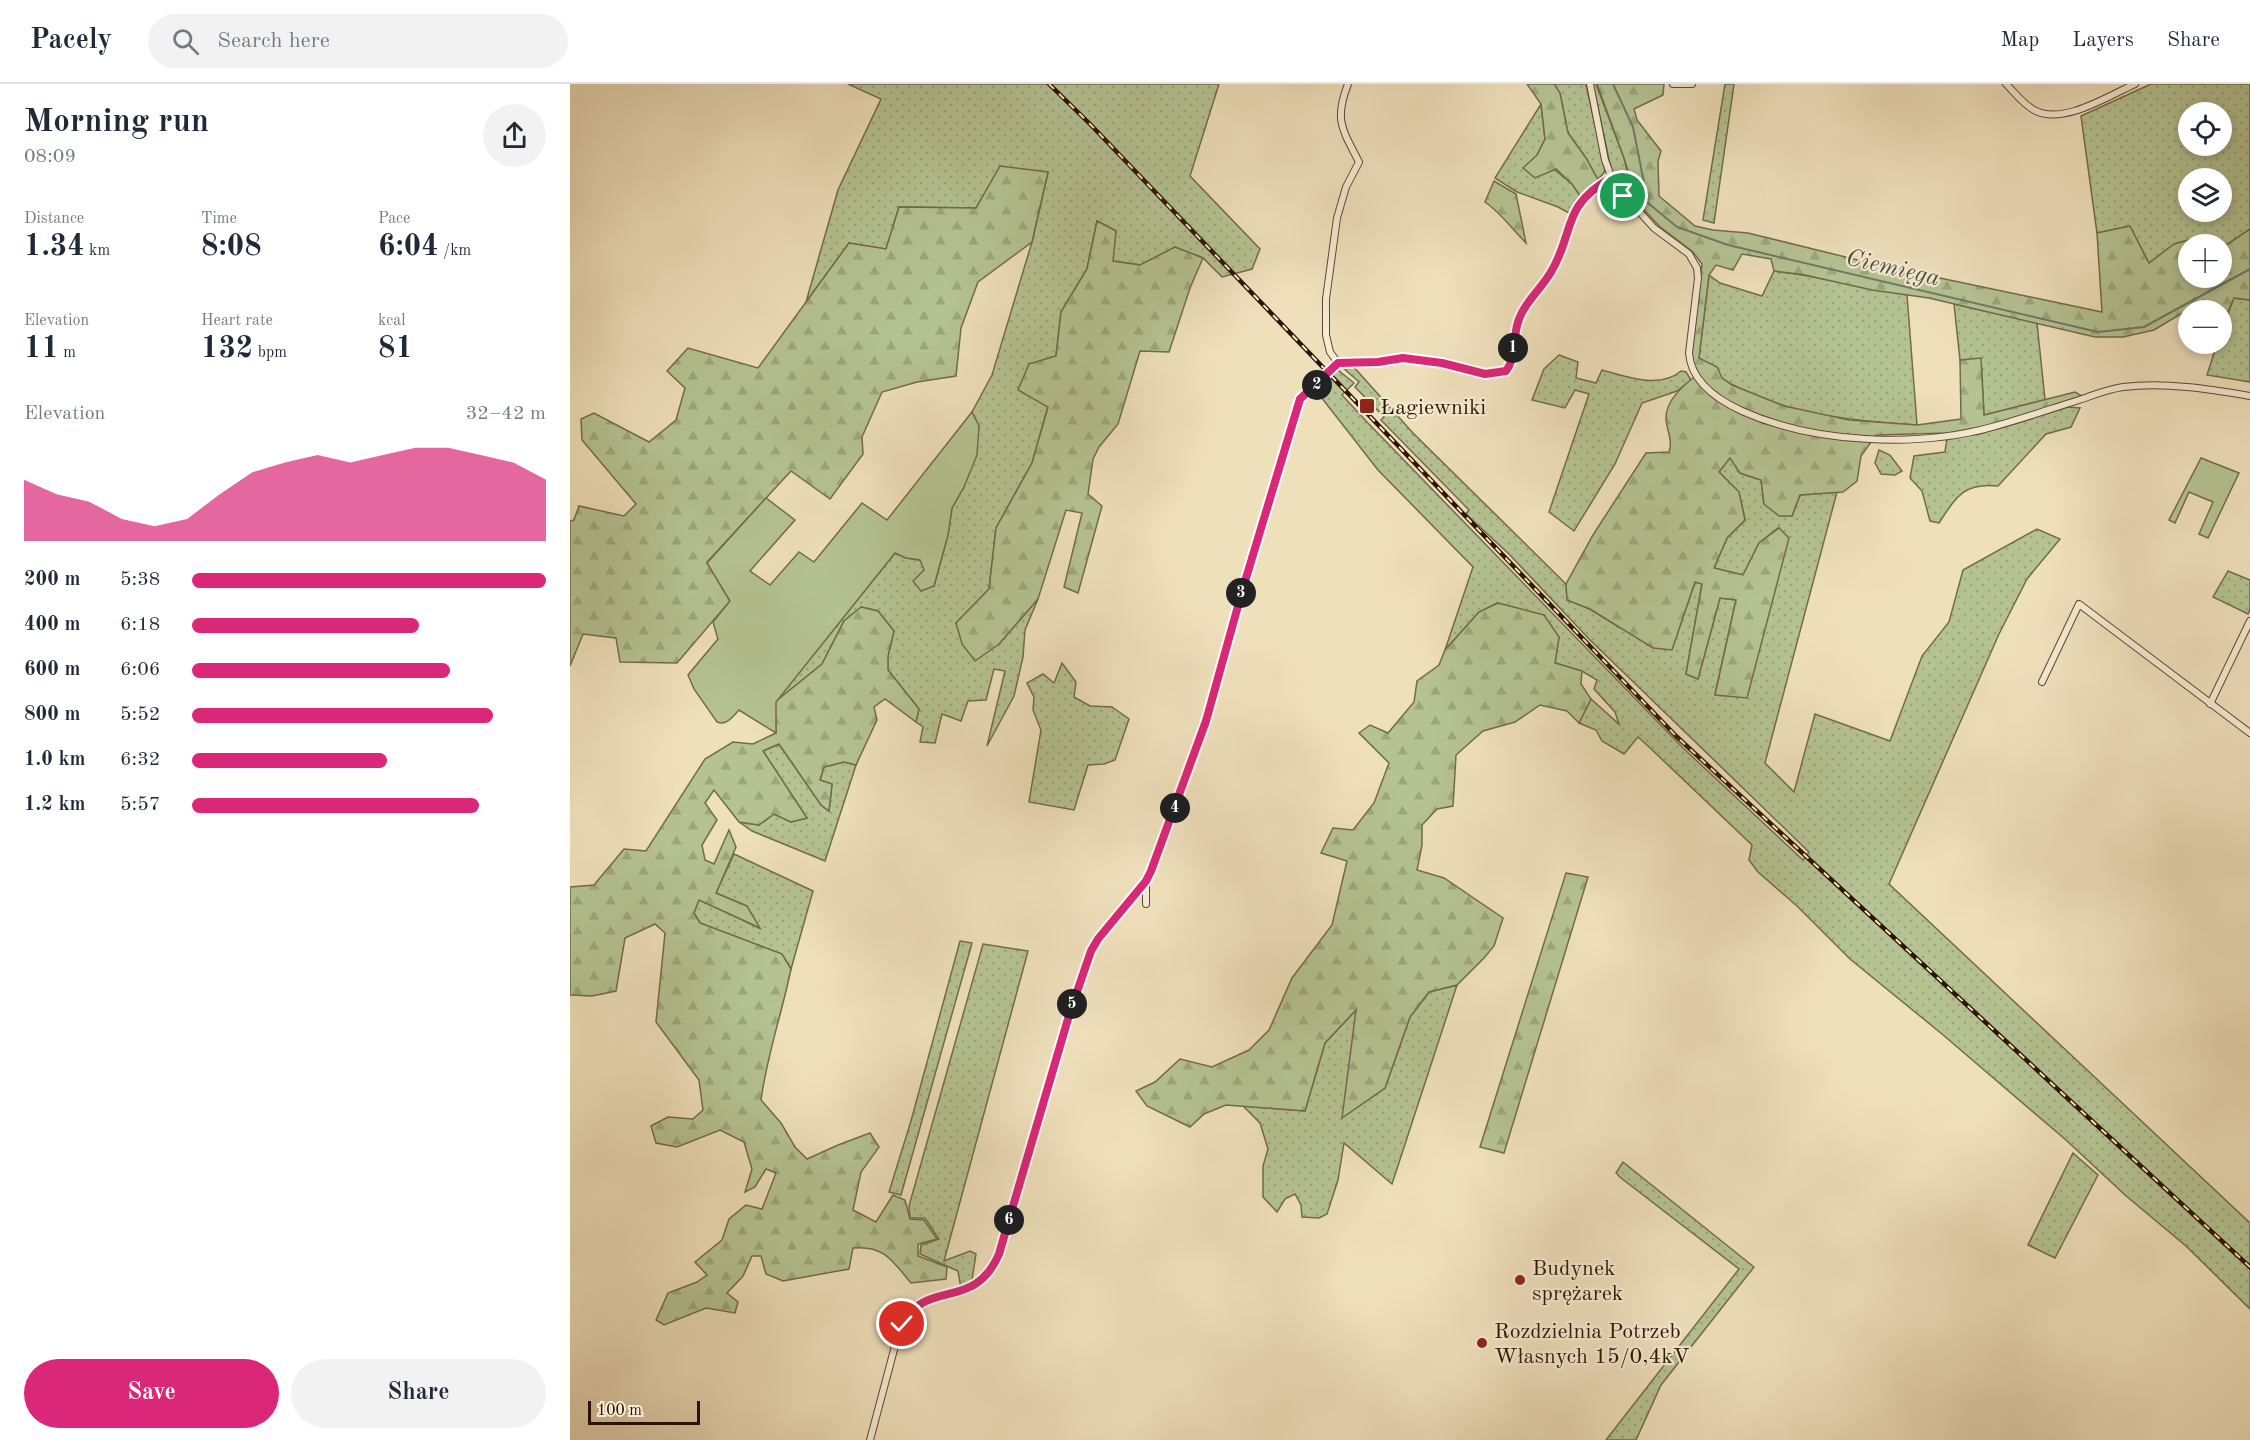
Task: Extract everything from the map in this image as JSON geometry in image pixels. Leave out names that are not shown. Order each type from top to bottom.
[{"type":"street","points":[[1338,363],[1328,344],[1325,322],[1337,218],[1347,187],[1359,162],[1344,133],[1340,118],[1340,106],[1348,84]]},
{"type":"street","points":[[1590,84],[1605,160],[1618,191],[1641,216],[1689,254],[1695,263],[1698,278],[1689,353],[1696,375],[1721,399],[1767,421],[1801,430],[1849,437],[1916,438],[1977,431],[2120,388],[2164,386],[2250,396]]},
{"type":"street","points":[[1673,84],[1692,84]]},
{"type":"street","points":[[2006,84],[2029,106],[2051,116],[2069,113],[2135,84]]},
{"type":"street","points":[[870,1440],[899,1331],[906,1317],[924,1301],[972,1288],[983,1279],[996,1262],[1070,1012],[1091,951],[1105,930],[1146,881],[1158,855],[1206,721],[1300,399],[1338,363],[1378,362],[1403,358],[1442,363],[1485,374],[1506,371],[1512,357],[1518,320],[1555,265],[1575,209],[1591,191],[1611,178]]},
{"type":"street","points":[[2042,682],[2079,604],[2250,733]]},
{"type":"street","points":[[2210,704],[2250,621]]},
{"type":"street","points":[[1146,881],[1146,904]]},
{"type":"green space","points":[[848,84],[1219,84],[1190,176],[1260,249],[1252,269],[1222,277],[1203,258],[1175,247],[1141,265],[1112,261],[1116,231],[1097,221],[1087,269],[1061,312],[1056,356],[1029,364],[1019,390],[1048,406],[1032,463],[996,528],[989,589],[956,623],[999,644],[1038,599],[1025,630],[1023,657],[1014,696],[987,746],[1005,671],[994,669],[986,700],[968,701],[961,721],[942,714],[935,743],[920,742],[923,727],[916,722],[919,709],[888,670],[888,656],[894,631],[878,611],[862,607],[844,621],[822,664],[775,702],[895,553],[906,558],[920,560],[934,586],[948,535],[952,508],[964,487],[979,426],[972,412],[992,375],[1032,242],[1048,173],[1000,167],[976,208],[899,207],[886,249],[849,243],[806,302],[838,190],[881,99]]},
{"type":"green space","points":[[1527,84],[1554,84],[1560,93],[1568,133],[1598,180],[1581,197],[1572,184],[1556,169],[1535,178],[1523,168],[1537,155],[1545,139],[1541,104]]},
{"type":"green space","points":[[1552,84],[1586,84],[1605,171],[1598,180],[1568,133],[1560,94]]},
{"type":"green space","points":[[1593,84],[1596,84],[1624,158],[1634,200],[1631,201],[1612,174]]},
{"type":"green space","points":[[1597,84],[1664,84],[1663,95],[1634,109],[1637,120],[1661,151],[1658,161],[1659,196],[1695,226],[1748,233],[1878,265],[2102,312],[2097,233],[2130,226],[2149,263],[2178,243],[2178,288],[2232,288],[2232,241],[2250,229],[2250,300],[2234,298],[2232,303],[2232,300],[2178,300],[2178,316],[2154,330],[2123,337],[2095,337],[1929,298],[1872,290],[1805,275],[1774,271],[1771,259],[1742,254],[1733,270],[1716,265],[1709,275],[1699,358],[1717,367],[1722,378],[1732,385],[1784,406],[1849,420],[1917,425],[1961,419],[1960,360],[1981,358],[1984,415],[2075,392],[2082,396],[1996,424],[1948,433],[1876,435],[1861,456],[1857,481],[1843,492],[1800,495],[1792,516],[1779,516],[1764,504],[1761,480],[1740,473],[1730,458],[1719,472],[1739,492],[1745,520],[1727,538],[1714,568],[1743,575],[1759,543],[1779,528],[1789,538],[1747,698],[1715,695],[1736,600],[1720,598],[1698,679],[1686,674],[1702,584],[1695,582],[1672,650],[1653,648],[1590,609],[1567,600],[1566,584],[1593,535],[1646,453],[1669,452],[1670,439],[1666,419],[1669,405],[1677,393],[1698,374],[1692,363],[1692,342],[1702,264],[1693,252],[1659,226],[1638,203]]},
{"type":"green space","points":[[1725,84],[1734,84],[1714,223],[1703,220]]},
{"type":"green space","points":[[2151,84],[2250,84],[2250,229],[2232,241],[2232,234],[2178,234],[2178,248],[2149,264],[2129,226],[2097,233],[2081,116]]},
{"type":"green space","points":[[1541,104],[1545,139],[1537,155],[1572,184],[1581,197],[1569,213],[1517,192],[1495,178]]},
{"type":"green space","points":[[1000,166],[1048,172],[1032,242],[978,282],[961,328],[956,376],[917,382],[882,392],[862,437],[863,454],[830,499],[791,471],[707,562],[730,601],[677,663],[620,662],[616,638],[583,634],[570,666],[570,521],[574,520],[579,506],[624,516],[636,504],[582,440],[581,419],[594,413],[649,442],[676,420],[685,388],[667,371],[688,348],[758,368],[849,243],[886,249],[899,207],[976,208]]},
{"type":"green space","points":[[1494,181],[1516,194],[1526,243],[1485,202]]},
{"type":"green space","points":[[1097,221],[1116,231],[1113,261],[1140,265],[1175,247],[1203,258],[1190,288],[1169,352],[1140,351],[1118,424],[1099,447],[1093,459],[1088,494],[1102,506],[1078,593],[1064,587],[1082,513],[1066,510],[1038,599],[999,644],[975,661],[962,644],[956,623],[989,589],[996,528],[1032,463],[1048,407],[1018,390],[1029,364],[1056,356],[1061,312],[1087,269]]},
{"type":"green space","points":[[1774,271],[1907,295],[1917,425],[1822,415],[1775,403],[1727,382],[1699,358],[1709,275],[1720,283],[1762,296]]},
{"type":"green space","points":[[2234,298],[2250,300],[2250,382],[2207,375],[2214,354],[2232,354],[2232,303]]},
{"type":"green space","points":[[1954,304],[2037,323],[2045,400],[1984,415],[1981,359],[1960,360]]},
{"type":"green space","points":[[1559,355],[1578,362],[1576,378],[1596,383],[1602,370],[1643,380],[1663,379],[1681,371],[1686,372],[1691,380],[1677,391],[1642,403],[1615,464],[1574,531],[1549,512],[1589,394],[1575,390],[1565,408],[1532,400],[1544,369]]},
{"type":"green space","points":[[1338,363],[1351,364],[1413,433],[1566,584],[1567,600],[1590,609],[1619,627],[1672,649],[1695,582],[1702,584],[1686,674],[1698,679],[1720,598],[1736,600],[1715,694],[1778,528],[1759,543],[1743,575],[1714,568],[1727,538],[1745,520],[1739,492],[1719,472],[1730,457],[1740,473],[1761,480],[1764,504],[1792,516],[1800,495],[1837,492],[1765,763],[1794,792],[1815,714],[1890,741],[1922,656],[1949,622],[1963,570],[2037,529],[2060,539],[2027,579],[1999,634],[1889,884],[2250,1223],[2250,1309],[2186,1246],[2125,1195],[2066,1140],[1850,959],[1797,906],[1758,872],[1749,860],[1752,845],[1638,737],[1624,754],[1602,741],[1596,730],[1579,723],[1591,699],[1619,724],[1615,712],[1594,689],[1597,680],[1582,671],[1555,663],[1559,637],[1520,609],[1497,603],[1479,612],[1445,650],[1473,567],[1378,470],[1314,388]],"holes":[[[1342,367],[1359,382],[1355,387],[1384,417],[1381,420],[1469,510],[1466,514],[1509,554],[1590,640],[1809,852],[1803,860],[1683,748],[1367,422],[1342,395],[1354,383],[1338,370]]]},
{"type":"green space","points":[[2068,407],[2080,408],[2071,427],[2046,434],[1998,486],[1986,485],[1969,489],[1956,499],[1939,523],[1930,521],[1922,491],[1910,478],[1914,456],[1945,452],[1947,438],[1980,434]]},
{"type":"green space","points":[[972,412],[979,426],[977,455],[964,487],[952,508],[948,535],[934,586],[921,591],[913,581],[924,570],[920,560],[906,558],[895,553],[776,702],[776,733],[739,710],[727,722],[717,722],[694,689],[688,675],[718,639],[713,622],[730,601],[707,563],[766,498],[795,520],[750,571],[770,585],[799,552],[814,562],[862,503],[887,520]]},
{"type":"green space","points":[[1879,450],[1890,455],[1902,471],[1895,475],[1881,474],[1875,463]]},
{"type":"green space","points":[[2201,458],[2239,473],[2208,538],[2199,534],[2213,502],[2189,492],[2175,523],[2169,520]]},
{"type":"green space","points":[[2228,571],[2250,580],[2248,614],[2213,597]]},
{"type":"green space","points":[[1498,603],[1544,615],[1559,637],[1555,663],[1582,671],[1581,684],[1591,699],[1579,723],[1567,711],[1540,705],[1515,722],[1483,731],[1456,755],[1453,806],[1437,809],[1422,825],[1422,845],[1417,870],[1444,878],[1503,918],[1494,946],[1457,985],[1429,992],[1410,1017],[1385,1088],[1342,1118],[1356,1010],[1325,1043],[1305,1111],[1226,1105],[1204,1114],[1190,1127],[1147,1106],[1136,1091],[1155,1082],[1180,1059],[1212,1067],[1249,1050],[1269,1030],[1292,978],[1332,925],[1347,861],[1321,853],[1333,828],[1353,830],[1374,803],[1389,763],[1359,733],[1370,725],[1388,733],[1414,702],[1417,681],[1439,665],[1445,650],[1479,612]]},
{"type":"green space","points":[[861,607],[878,611],[894,631],[888,656],[888,670],[919,709],[916,722],[885,699],[874,707],[877,720],[856,765],[844,762],[824,767],[820,780],[832,784],[829,811],[821,805],[779,744],[763,751],[807,818],[791,822],[774,814],[759,825],[739,822],[714,790],[705,803],[717,820],[702,845],[705,860],[714,864],[729,830],[736,847],[716,893],[747,906],[760,928],[699,900],[694,913],[700,923],[782,954],[791,969],[761,1100],[781,1123],[795,1147],[807,1159],[870,1133],[879,1147],[861,1172],[853,1210],[876,1222],[893,1195],[905,1200],[910,1219],[924,1220],[937,1239],[918,1244],[918,1256],[947,1267],[946,1279],[911,1283],[887,1256],[873,1249],[853,1248],[849,1269],[783,1281],[766,1274],[761,1256],[752,1256],[743,1276],[727,1293],[738,1302],[735,1313],[706,1308],[664,1325],[656,1320],[668,1293],[697,1282],[707,1275],[695,1262],[722,1240],[729,1219],[746,1205],[762,1209],[776,1173],[766,1169],[755,1187],[745,1192],[752,1169],[744,1142],[720,1130],[677,1147],[656,1143],[651,1126],[668,1117],[693,1119],[703,1110],[699,1080],[656,1022],[665,933],[655,924],[625,938],[616,991],[592,996],[570,995],[570,887],[594,885],[624,849],[646,851],[705,759],[733,742],[753,744],[776,733],[775,702],[822,664],[844,621]]},
{"type":"green space","points":[[1062,663],[1076,682],[1074,697],[1090,706],[1112,707],[1129,719],[1115,760],[1104,764],[1088,765],[1074,810],[1029,802],[1041,730],[1033,710],[1034,697],[1027,683],[1043,674],[1054,683]]},
{"type":"green space","points":[[779,744],[821,805],[829,811],[832,784],[820,780],[824,767],[844,762],[856,765],[825,861],[752,831],[739,822],[759,825],[774,814],[791,822],[807,818],[763,751]]},
{"type":"green space","points":[[734,854],[813,891],[791,969],[782,954],[700,923],[694,913],[699,899],[759,928],[747,906],[716,893]]},
{"type":"green space","points":[[1566,873],[1588,877],[1504,1153],[1480,1147]]},
{"type":"green space","points":[[960,941],[972,943],[901,1195],[889,1192],[911,1121]]},
{"type":"green space","points":[[983,944],[1028,951],[944,1261],[970,1251],[976,1254],[971,1286],[961,1288],[958,1271],[920,1254],[921,1245],[939,1239],[925,1218],[910,1218],[909,1206]]},
{"type":"green space","points":[[1457,985],[1392,1184],[1344,1143],[1338,1180],[1327,1214],[1319,1218],[1302,1217],[1301,1205],[1295,1194],[1285,1199],[1277,1212],[1263,1197],[1263,1166],[1268,1149],[1260,1123],[1243,1106],[1305,1111],[1325,1043],[1357,1009],[1343,1117],[1385,1088],[1410,1017],[1429,992]]},
{"type":"green space","points":[[2073,1153],[2098,1175],[2055,1258],[2028,1245]]},
{"type":"green space","points":[[1623,1162],[1754,1267],[1661,1385],[1636,1440],[1606,1440],[1739,1269],[1621,1178],[1616,1173]]},
{"type":"waterway","name":"Ciemięga","points":[[1613,84],[1633,127],[1648,203],[1677,227],[1728,245],[2098,332],[2144,327],[2250,269]]},
{"type":"railway","points":[[1049,84],[1090,124],[1676,736],[2250,1267]]},
{"type":"place","name":"Łagiewniki","points":[[1367,406]]},
{"type":"place","name":"Budynek sprężarek","points":[[1520,1280]]},
{"type":"place","name":"Rozdzielnia Potrzeb Własnych 15/0,4kV","points":[[1482,1343]]},
{"type":"route","points":[[902,1324],[910,1312],[924,1301],[972,1288],[983,1279],[996,1262],[1087,962],[1098,939],[1146,881],[1151,871],[1202,732],[1300,399],[1338,363],[1378,362],[1403,358],[1442,363],[1485,374],[1506,371],[1512,357],[1518,320],[1555,265],[1572,216],[1579,204],[1600,184],[1611,178],[1623,196]]}]
